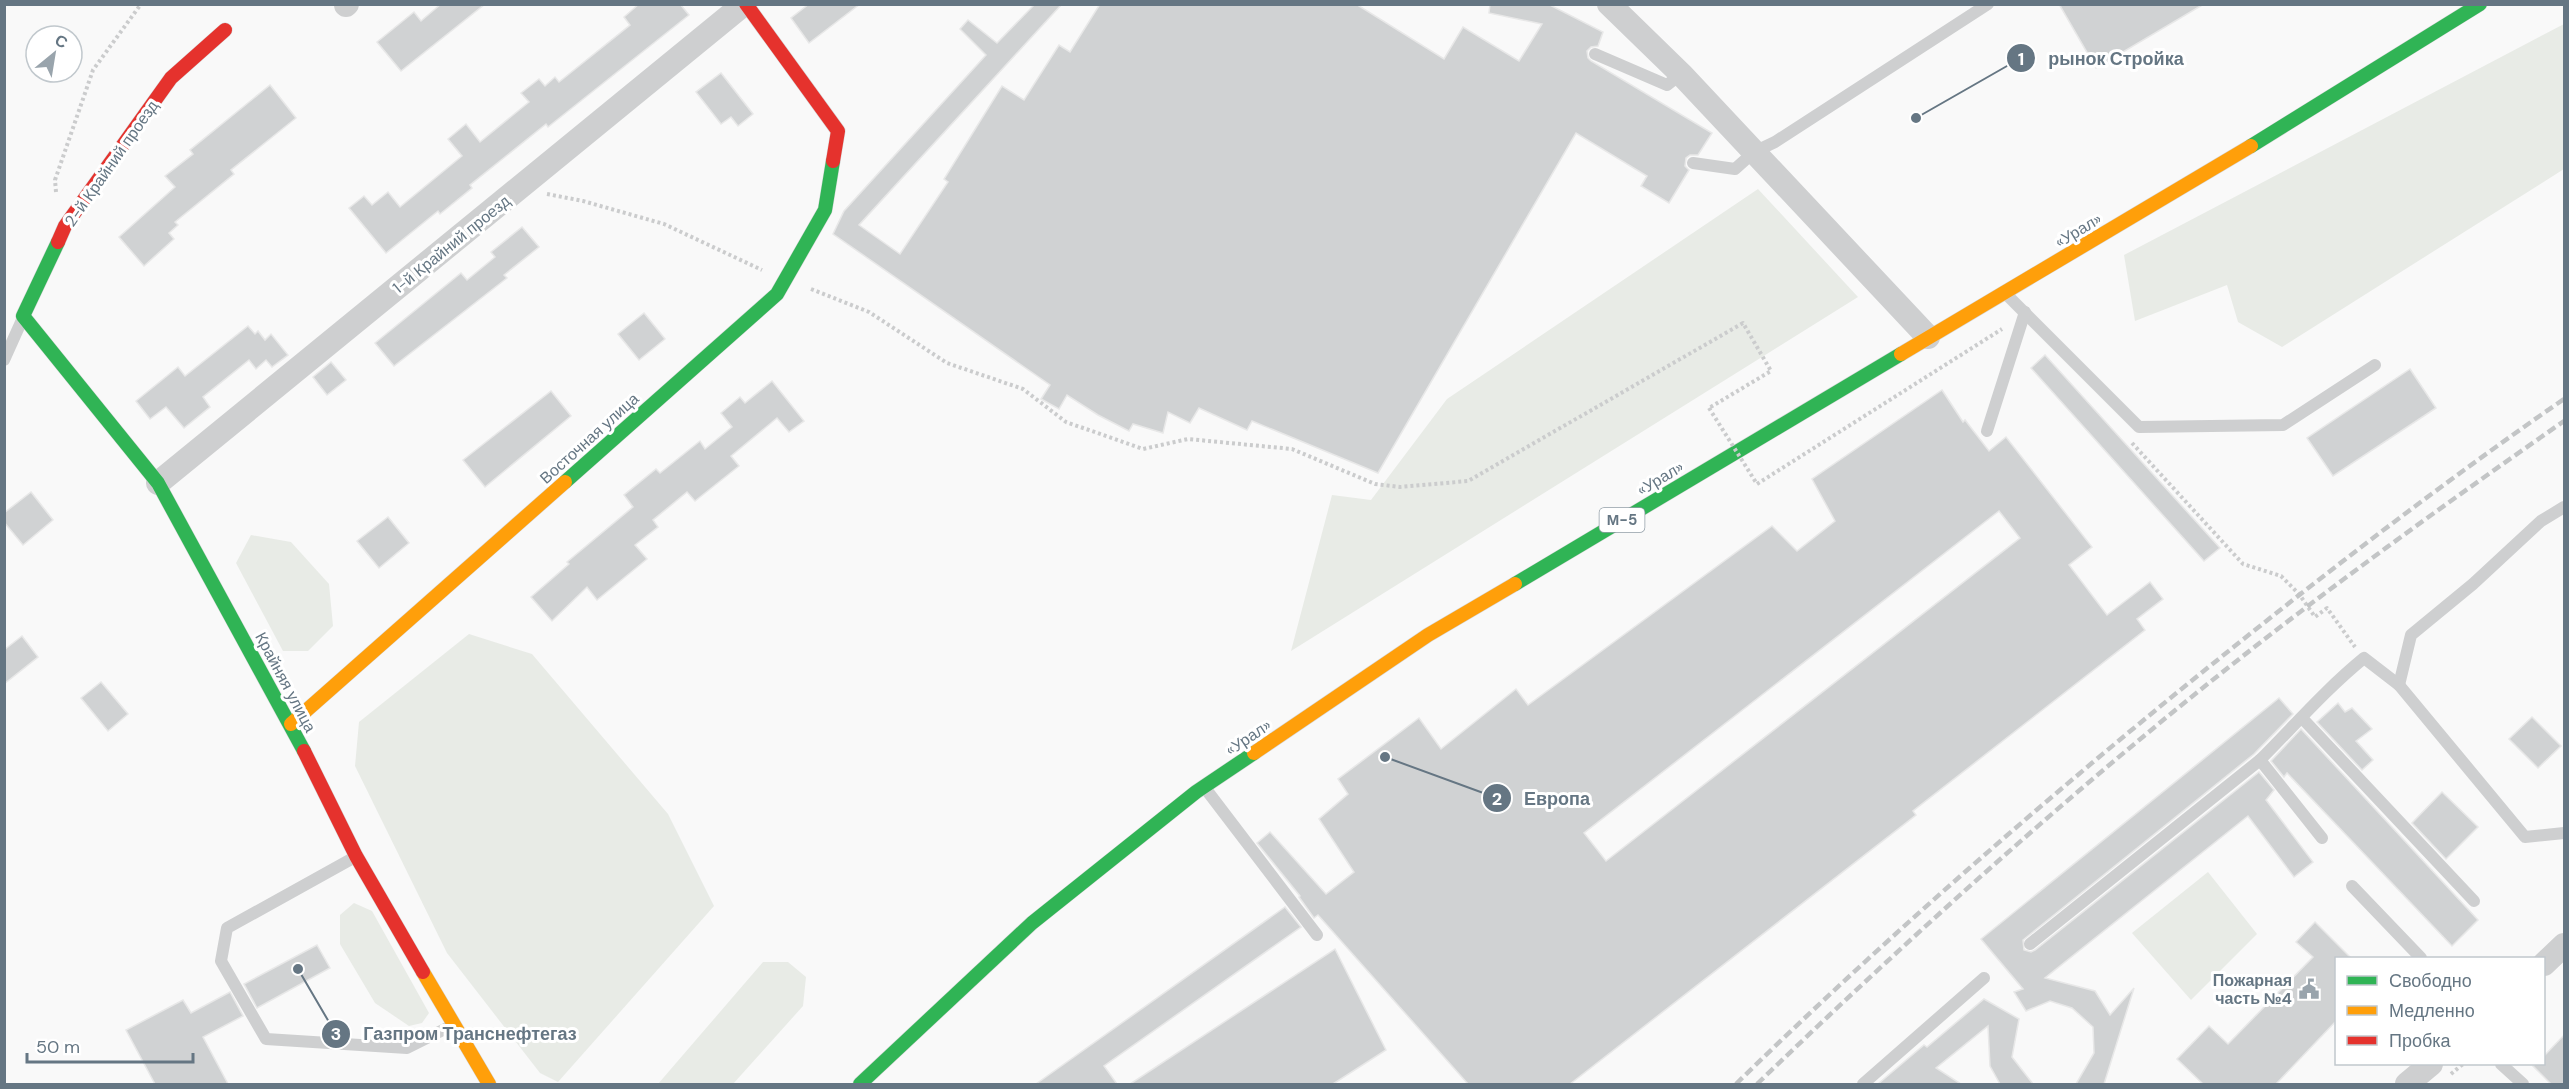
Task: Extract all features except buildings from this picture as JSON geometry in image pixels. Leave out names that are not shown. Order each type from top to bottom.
[{"type":"main road","name":"Восточная улица","points":[[291,724],[777,294],[825,210],[838,131],[745,4]]},
{"type":"main road","name":"«Урал»","points":[[860,1084],[1032,923],[1204,787],[1428,635],[2304,114],[2480,4]]},
{"type":"main road","name":"«Урал»","points":[[2438,30],[2489,4]]},
{"type":"main road","name":"2-й Крайний проезд","points":[[24,316],[65,226],[171,78],[225,30]]},
{"type":"main road","name":"Крайняя улица","points":[[24,316],[158,483],[291,724],[356,856],[489,1084]]},
{"type":"street","name":"1-й Крайний проезд","points":[[158,483],[745,4]]},
{"type":"street","points":[[1609,4],[1681,74],[1928,337]]},
{"type":"street","points":[[2545,963],[2565,945]]},
{"type":"street","points":[[2407,1084],[2430,1065]]},
{"type":"lane","points":[[1693,163],[1735,169],[1754,152],[1775,142],[1988,4]]},
{"type":"lane","points":[[1595,54],[1666,85],[1681,74]]},
{"type":"lane","points":[[2005,293],[2023,317],[2139,427],[2283,425],[2375,365]]},
{"type":"lane","points":[[4,360],[24,316]]},
{"type":"lane","points":[[1987,431],[2023,317]]},
{"type":"lane","points":[[2399,685],[2410,635],[2473,584],[2541,521],[2565,507]]},
{"type":"lane","points":[[2030,944],[2260,760],[2302,718],[2332,683],[2364,658],[2399,685],[2526,837],[2565,833]]},
{"type":"lane","points":[[2302,718],[2474,901]]},
{"type":"lane","points":[[2260,760],[2322,838]]},
{"type":"lane","points":[[1204,787],[1317,935]]},
{"type":"lane","points":[[356,856],[227,928],[221,961],[266,1039],[407,1048],[454,1025]]},
{"type":"lane","points":[[2352,886],[2420,957]]},
{"type":"lane","points":[[1863,1084],[1984,978]]},
{"type":"lane","points":[[2502,1065],[2523,1084]]},
{"type":"path","points":[[56,200],[55,180],[93,70],[141,4]]},
{"type":"path","points":[[518,189],[583,201],[663,224],[786,279],[869,312],[947,363],[1023,389],[1066,422],[1143,449],[1188,439],[1292,449],[1375,483],[1400,487],[1468,481],[1743,323],[1771,371],[1709,408],[1757,484],[2023,317]]},
{"type":"path","points":[[2124,434],[2243,564],[2281,576],[2315,617],[2327,608],[2364,658]]},
{"type":"shaded area","points":[[2564,24],[2564,169],[2282,347],[2238,322],[2227,285],[2135,321],[2124,255]]},
{"type":"shaded area","points":[[1758,189],[1858,297],[1291,651],[1332,495],[1371,500],[1447,399]]},
{"type":"shaded area","points":[[251,535],[291,542],[329,584],[333,626],[308,651],[283,651],[236,563]]},
{"type":"shaded area","points":[[469,634],[532,654],[668,814],[714,906],[558,1082],[540,1073],[447,953],[355,766],[359,722]]},
{"type":"shaded area","points":[[2208,872],[2257,934],[2191,1000],[2132,933]]},
{"type":"shaded area","points":[[354,903],[372,911],[429,1013],[422,1023],[409,1026],[375,1003],[340,944],[340,915]]},
{"type":"shaded area","points":[[763,962],[788,962],[806,977],[803,1006],[733,1084],[658,1084]]},
{"type":"railway","points":[[1736,1084],[1894,935],[2112,746],[2363,545],[2564,399]]},
{"type":"railway","points":[[1757,1084],[1947,907],[2045,820],[2195,694],[2351,574],[2564,421]]},
{"type":"traffic: fast","points":[[2251,146],[2480,4]]},
{"type":"traffic: fast","points":[[565,482],[777,294],[825,210],[833,161]]},
{"type":"traffic: fast","points":[[58,242],[23,316],[158,483],[304,751]]},
{"type":"traffic: fast","points":[[1515,584],[1901,354]]},
{"type":"traffic: fast","points":[[860,1084],[1032,923],[1196,792],[1254,753]]},
{"type":"traffic: slow","points":[[1901,354],[2251,146]]},
{"type":"traffic: slow","points":[[291,724],[565,482]]},
{"type":"traffic: slow","points":[[1254,753],[1428,635],[1515,584]]},
{"type":"traffic: slow","points":[[423,972],[489,1084]]},
{"type":"traffic: jam","points":[[746,4],[838,131],[833,161]]},
{"type":"traffic: jam","points":[[58,242],[65,226],[171,78],[225,30]]},
{"type":"traffic: jam","points":[[304,751],[356,856],[423,972]]},
{"type":"place","name":"рынок Стройка","points":[[1916,118]]},
{"type":"place","name":"Европа","points":[[1385,757]]},
{"type":"place","name":"Газпром Транснефтегаз","points":[[298,969]]},
{"type":"place","name":"Пожарная часть №4","points":[[2309,989]]}]
